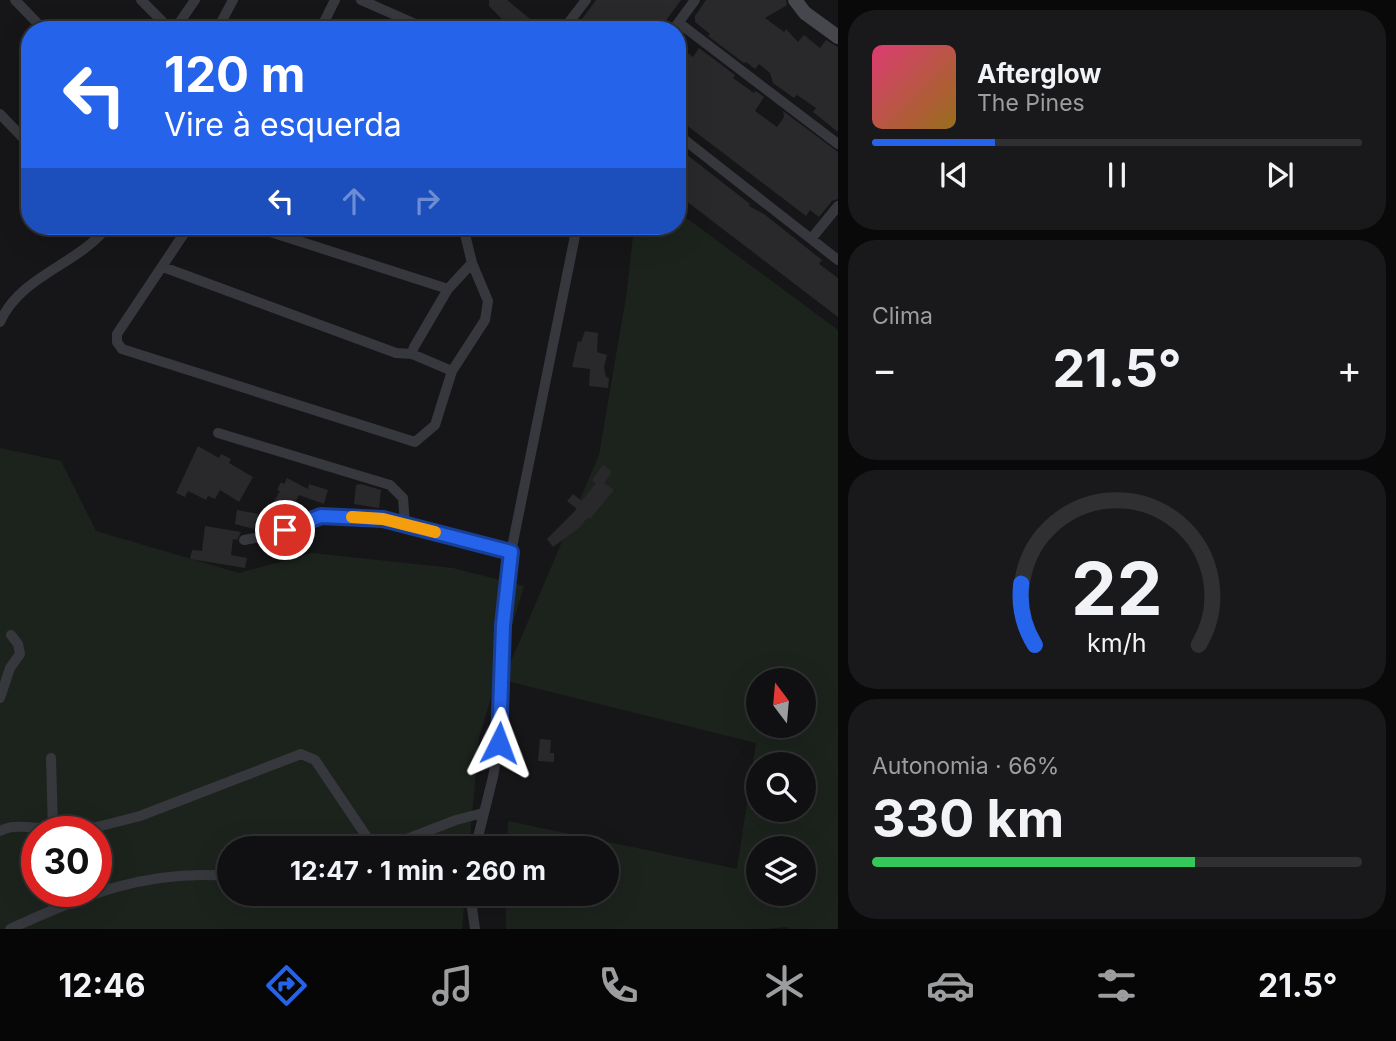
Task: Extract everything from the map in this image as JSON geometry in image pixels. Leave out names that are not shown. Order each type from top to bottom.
[{"type":"main road","points":[[794,0],[805,13],[838,37]]},
{"type":"street","points":[[15,0],[35,21]]},
{"type":"street","points":[[141,0],[162,21]]},
{"type":"street","points":[[182,21],[195,0]]},
{"type":"street","points":[[222,21],[233,0]]},
{"type":"street","points":[[324,21],[335,0]]},
{"type":"street","points":[[361,0],[409,21]]},
{"type":"street","points":[[570,21],[586,0]]},
{"type":"street","points":[[680,21],[695,0]]},
{"type":"street","points":[[686,33],[838,144]]},
{"type":"street","points":[[0,114],[21,135]]},
{"type":"street","points":[[686,141],[838,260]]},
{"type":"street","points":[[811,239],[838,206]]},
{"type":"street","points":[[0,322],[15,301],[39,278],[82,253],[100,235]]},
{"type":"street","points":[[183,235],[117,334],[117,342],[122,349],[415,442],[435,425],[452,371],[485,320],[488,301],[472,263],[465,235]]},
{"type":"street","points":[[280,235],[447,289]]},
{"type":"street","points":[[478,836],[494,777],[499,743],[503,625],[511,552],[575,235]]},
{"type":"street","points":[[412,354],[447,289],[472,263]]},
{"type":"street","points":[[163,267],[396,353],[412,354],[452,371]]},
{"type":"street","points":[[218,433],[390,485],[403,498],[405,524]]},
{"type":"street","points":[[244,540],[272,535],[321,516],[383,519],[511,552]]},
{"type":"street","points":[[0,698],[10,668],[20,654],[18,644],[10,635]]},
{"type":"street","points":[[112,824],[301,754],[315,760],[366,836]]},
{"type":"street","points":[[51,758],[53,816]]},
{"type":"street","points":[[413,836],[483,813]]},
{"type":"street","points":[[0,831],[21,827]]},
{"type":"street","points":[[112,887],[153,878],[217,875]]},
{"type":"street","points":[[472,906],[475,929]]},
{"type":"street","points":[[10,929],[53,907]]},
{"type":"shaded area","points":[[686,218],[838,330],[838,929],[506,929],[506,906],[619,906],[619,844],[737,869],[746,809],[746,822],[816,822],[816,752],[755,752],[756,743],[503,680],[599,455],[627,291],[633,235],[686,235]]},
{"type":"shaded area","points":[[0,448],[61,461],[96,531],[239,573],[312,553],[453,568],[524,586],[479,738],[470,836],[217,836],[217,906],[464,906],[462,929],[0,929]]},
{"type":"shaded area","points":[[508,821],[580,836],[507,836]]},
{"type":"building","points":[[489,0],[507,0],[532,21],[504,21],[489,6]]},
{"type":"building","points":[[596,0],[681,0],[666,21],[581,21]]},
{"type":"building","points":[[706,0],[786,0],[787,5],[765,18],[784,32],[786,29],[798,42],[804,35],[820,48],[826,40],[838,47],[838,132],[813,112],[816,108],[797,95],[794,98],[773,83],[770,73],[759,64],[755,69],[744,63],[708,36],[710,34],[695,22],[695,16]]},
{"type":"building","points":[[699,48],[735,75],[733,78],[764,97],[755,111],[777,127],[784,117],[783,111],[838,152],[838,199],[832,201],[819,217],[810,210],[806,216],[686,125],[686,52],[693,57]]},
{"type":"building","points":[[686,154],[750,204],[749,206],[764,214],[822,260],[819,264],[838,278],[838,317],[686,201]]},
{"type":"building","points":[[585,331],[598,333],[597,352],[607,355],[604,367],[606,377],[609,378],[608,388],[589,386],[590,369],[572,367],[578,341],[581,342]]},
{"type":"building","points":[[198,446],[219,458],[221,454],[231,459],[229,463],[253,477],[239,502],[220,490],[215,499],[208,496],[206,500],[188,491],[185,497],[176,493]]},
{"type":"building","points":[[603,465],[612,472],[604,483],[614,490],[590,519],[588,517],[579,528],[553,547],[547,539],[577,509],[567,501],[573,494],[582,501],[596,483],[592,480]]},
{"type":"building","points":[[287,478],[308,489],[309,484],[328,490],[324,504],[299,495],[286,519],[275,526],[261,518],[280,491],[277,490],[281,482],[284,484]]},
{"type":"building","points":[[356,485],[381,490],[379,508],[354,504]]},
{"type":"building","points":[[237,510],[258,514],[254,529],[235,524]]},
{"type":"building","points":[[205,526],[241,532],[237,540],[233,539],[231,555],[247,558],[245,568],[190,559],[192,550],[202,551]]},
{"type":"building","points":[[540,739],[551,740],[550,753],[554,753],[554,762],[538,761]]},
{"type":"slow traffic","points":[[352,517],[383,519],[435,532]]},
{"type":"route","points":[[285,530],[321,516],[383,519],[511,552],[503,625],[499,743]]}]
